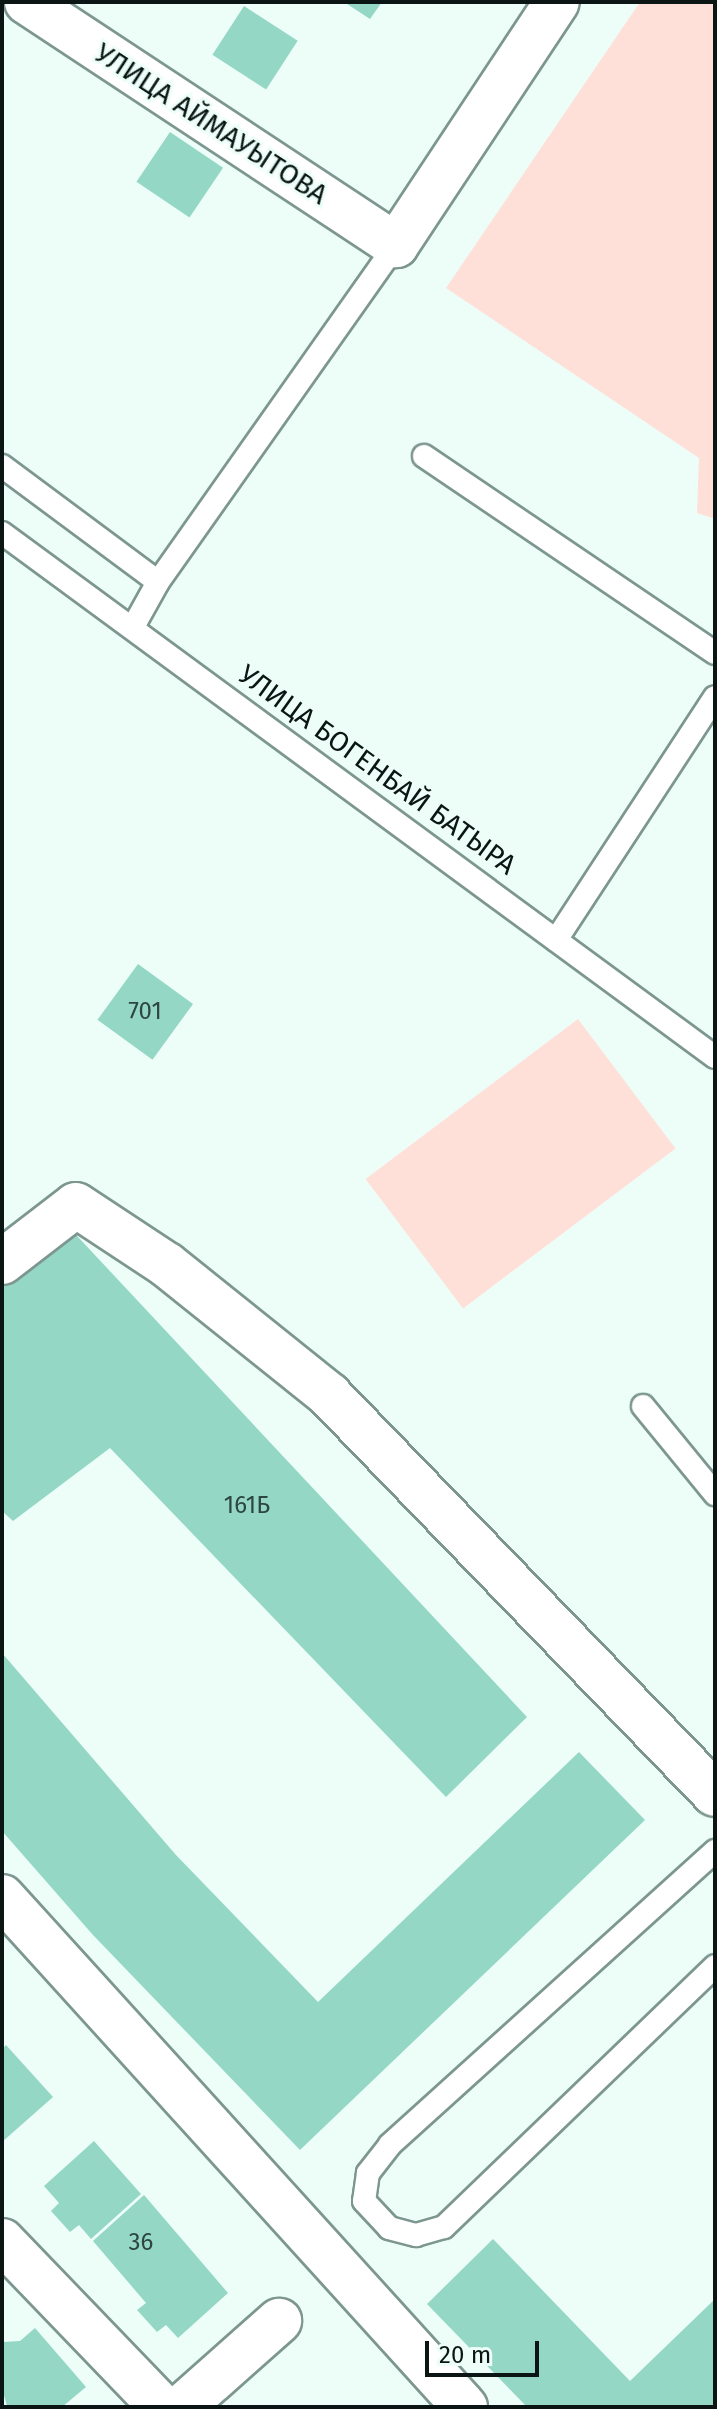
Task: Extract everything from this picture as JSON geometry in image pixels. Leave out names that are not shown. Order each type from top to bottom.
[{"type":"street","name":"УЛИЦА АЙМАУЫТОВА","points":[[27,2],[396,245]]},
{"type":"street","points":[[396,245],[557,2]]},
{"type":"street","points":[[2,1262],[76,1205],[167,1265],[329,1395],[715,1794]]},
{"type":"street","points":[[2,1897],[465,2407]]},
{"type":"street","points":[[2,2241],[162,2407]]},
{"type":"street","points":[[182,2407],[279,2321]]},
{"type":"lane","points":[[133,627],[158,582],[396,245]]},
{"type":"lane","points":[[424,456],[715,653]]},
{"type":"lane","points":[[2,466],[158,582]]},
{"type":"lane","name":"УЛИЦА БОГЕНБАЙ БАТЫРА","points":[[2,533],[715,1057]]},
{"type":"lane","points":[[556,940],[715,697]]},
{"type":"lane","points":[[643,1406],[715,1494]]},
{"type":"lane","points":[[715,1851],[390,2145],[368,2173],[364,2201],[389,2228],[416,2235],[444,2227],[715,1966]]},
{"type":"shaded area","points":[[640,2],[715,2],[715,519],[697,513],[699,458],[446,288]]},
{"type":"shaded area","points":[[578,1019],[675,1148],[463,1308],[366,1179]]},
{"type":"building","points":[[344,2],[382,2],[370,19]]},
{"type":"building","points":[[244,6],[298,41],[266,89],[212,55]]},
{"type":"building","points":[[170,132],[223,168],[190,218],[136,182]]},
{"type":"building","points":[[138,964],[193,1004],[152,1060],[97,1020]]},
{"type":"building","points":[[64,1222],[527,1717],[446,1797],[110,1448],[13,1521],[2,1511],[2,1281]]},
{"type":"building","points":[[2,1653],[176,1855],[318,2002],[579,1752],[645,1820],[300,2150],[93,1935],[2,1831]]},
{"type":"building","points":[[6,2045],[53,2097],[2,2142],[2,2049]]},
{"type":"building","points":[[94,2141],[141,2194],[91,2239],[79,2225],[70,2232],[51,2211],[59,2203],[44,2186]]},
{"type":"building","points":[[144,2195],[228,2293],[178,2338],[166,2325],[157,2332],[137,2310],[146,2303],[93,2241]]},
{"type":"building","points":[[493,2239],[630,2381],[715,2299],[715,2407],[527,2407],[427,2304]]},
{"type":"building","points":[[35,2328],[86,2387],[62,2407],[7,2406],[2,2388],[3,2342],[20,2341]]}]
